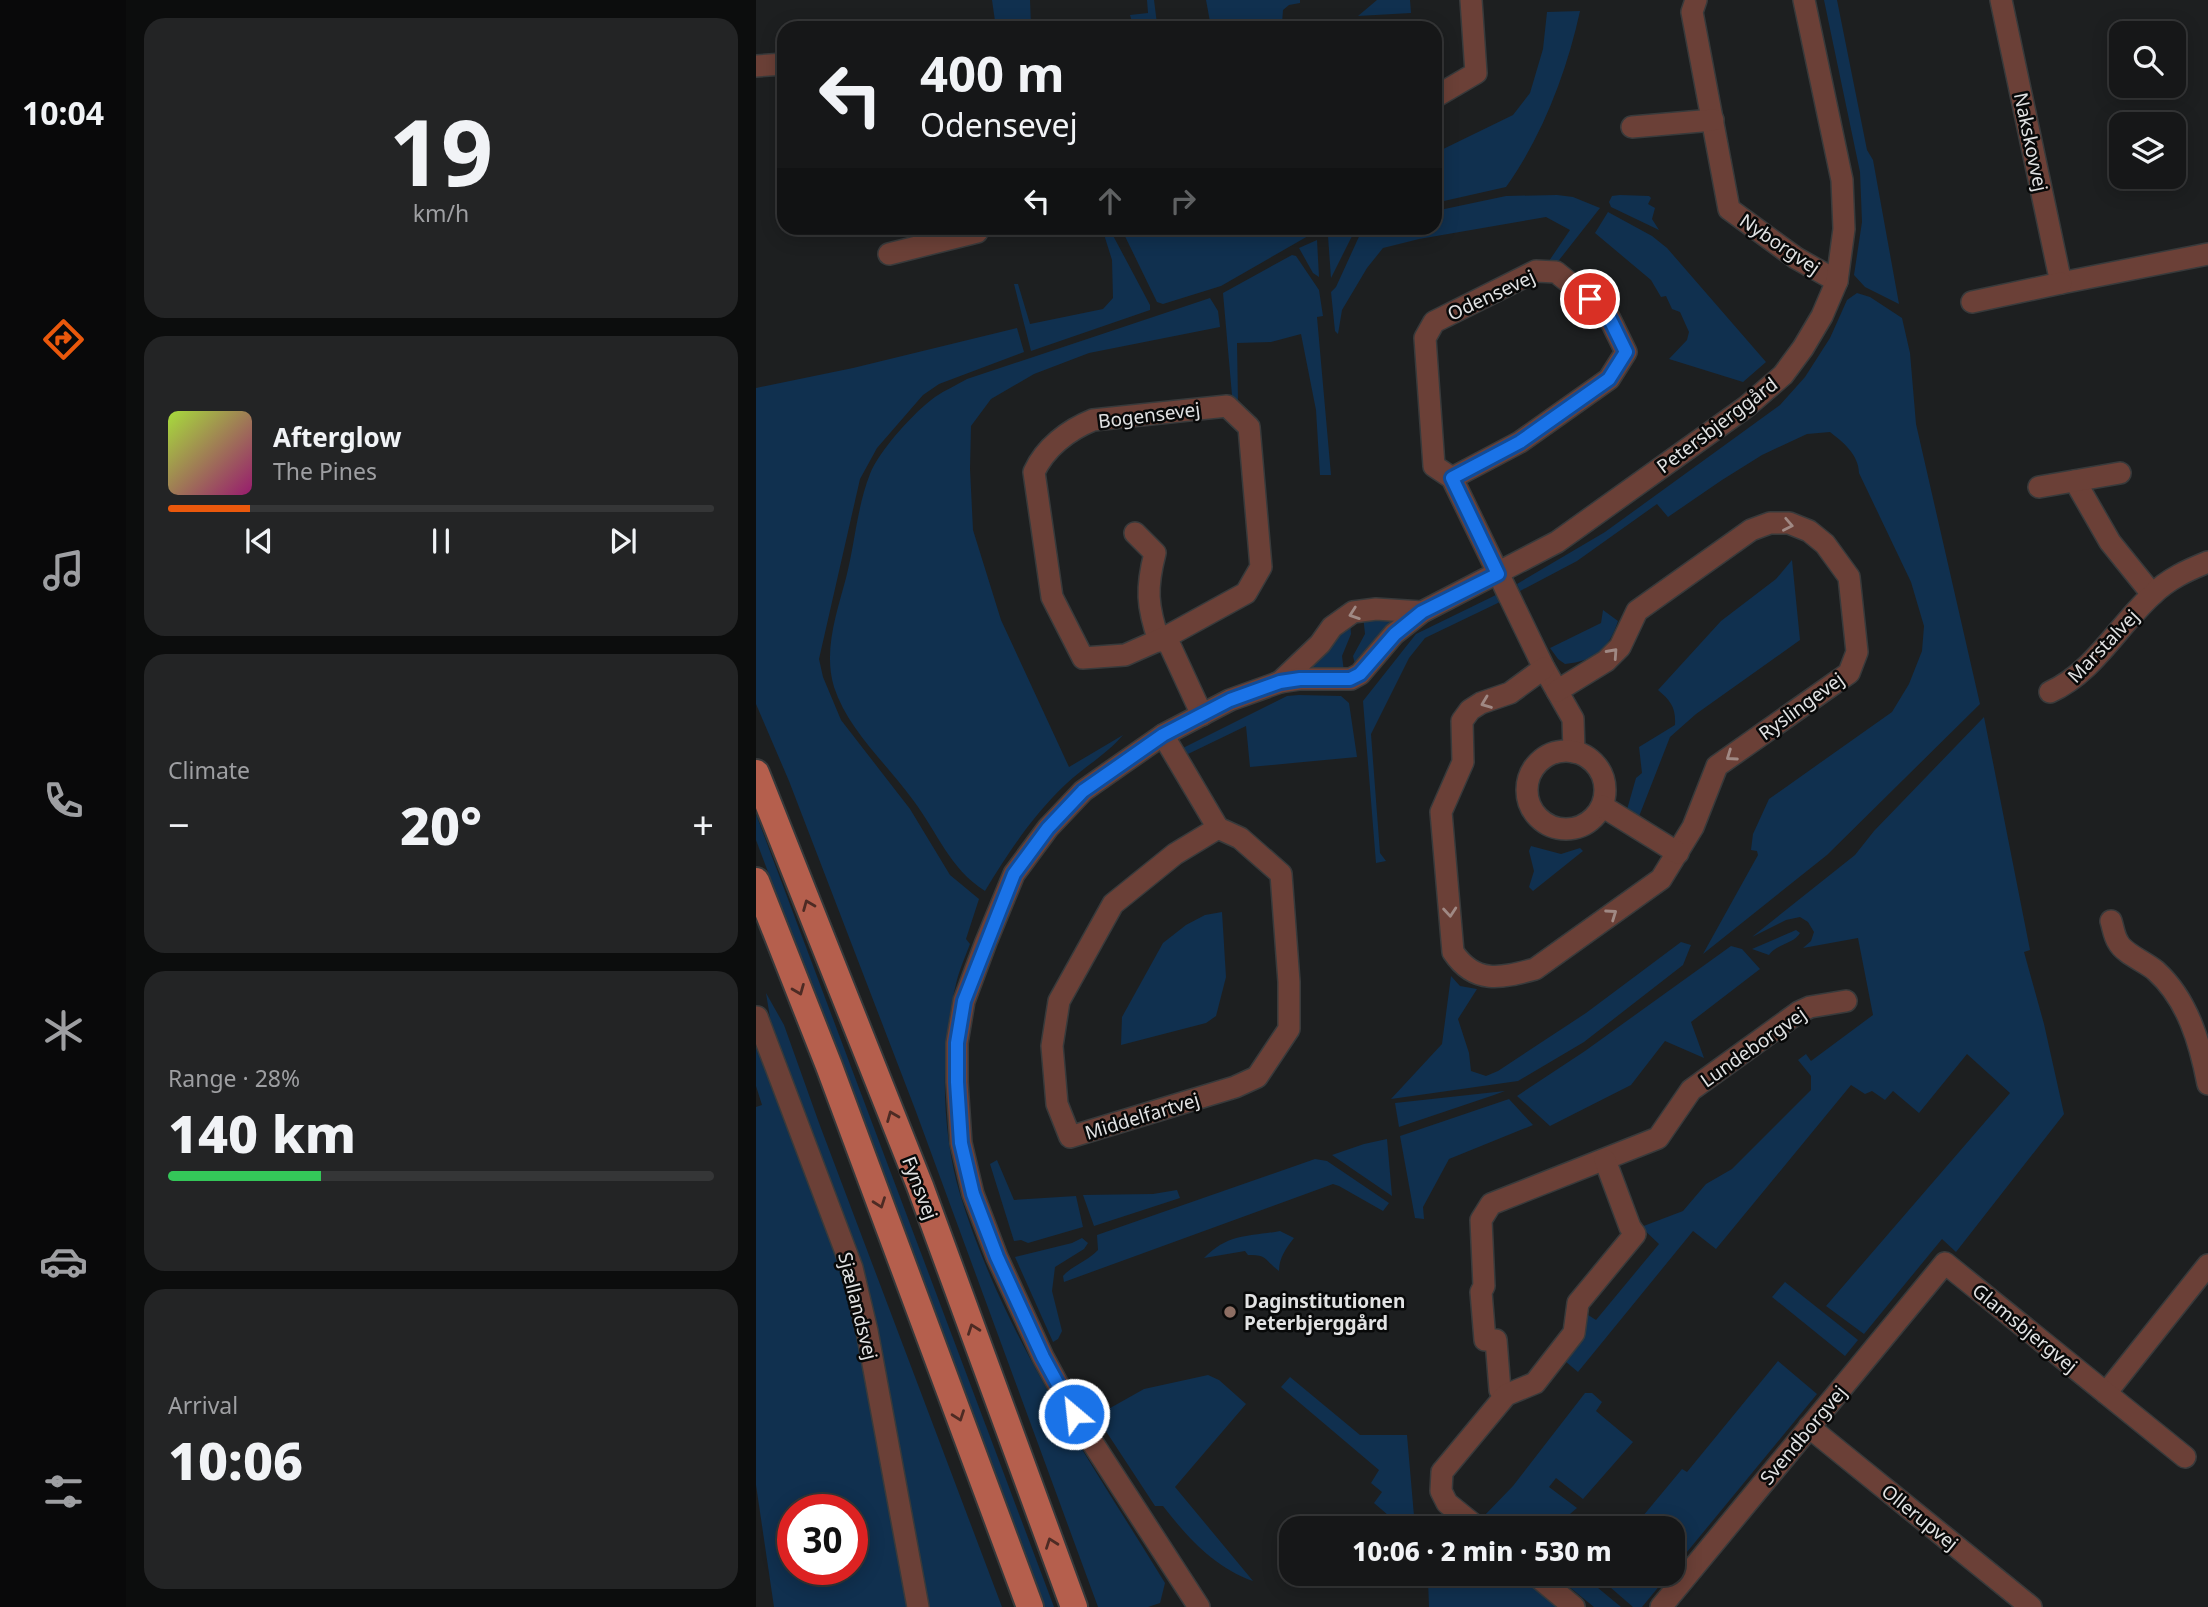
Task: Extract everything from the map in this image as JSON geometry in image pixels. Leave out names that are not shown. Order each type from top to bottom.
[{"type":"main road","name":"Fynsvej","points":[[756,773],[920,1186],[1074,1607]]},
{"type":"main road","points":[[756,881],[829,1066],[1030,1607]]},
{"type":"street","points":[[1442,93],[1476,73],[1471,0]]},
{"type":"street","name":"Nyborgvej","points":[[1696,0],[1692,12],[1729,209],[1796,258],[1836,281]]},
{"type":"street","name":"Petersbjerggård","points":[[1199,1607],[1074,1414],[1043,1357],[997,1257],[973,1194],[961,1143],[957,1043],[964,1001],[1014,874],[1048,828],[1083,791],[1163,735],[1230,700],[1280,682],[1300,679],[1350,679],[1360,674],[1395,634],[1422,612],[1557,542],[1746,407],[1783,374],[1822,316],[1836,281],[1844,229],[1842,180],[1804,0]]},
{"type":"street","name":"Nakskovvej","points":[[2001,0],[2061,284]]},
{"type":"street","points":[[756,66],[777,64]]},
{"type":"street","points":[[1632,127],[1713,120]]},
{"type":"street","points":[[889,254],[965,235]]},
{"type":"street","points":[[1972,302],[2208,254]]},
{"type":"street","name":"Odensevej","points":[[1452,478],[1520,442],[1609,379],[1626,352],[1607,313],[1556,272],[1536,271],[1445,316],[1434,322],[1425,338],[1434,466],[1452,478],[1498,574]]},
{"type":"street","name":"Bogensevej","points":[[1227,406],[1249,427],[1261,567],[1246,593],[1163,639],[1125,655],[1083,658],[1052,597],[1034,472],[1041,457],[1075,428],[1093,420],[1227,406]]},
{"type":"street","points":[[2039,486],[2120,474]]},
{"type":"street","name":"Marstalvej","points":[[2075,481],[2110,542],[2152,594]]},
{"type":"street","name":"Ryslingevej","points":[[1544,668],[1510,693],[1481,703],[1470,710],[1462,721],[1463,762],[1441,812],[1454,952],[1462,965],[1483,976],[1510,976],[1535,969],[1661,879],[1693,827],[1717,766],[1849,673],[1857,652],[1849,577],[1825,544],[1809,531],[1789,523],[1770,523],[1751,530],[1637,611],[1620,647],[1606,661],[1557,691]]},
{"type":"street","points":[[1135,533],[1154,553],[1148,581],[1150,615],[1202,715]]},
{"type":"street","name":"Marstalvej","points":[[2050,692],[2067,684],[2085,670],[2152,594],[2179,574],[2208,562]]},
{"type":"street","points":[[1498,574],[1544,668],[1573,719],[1574,752]]},
{"type":"street","name":"Petersbjerggård","points":[[1280,682],[1320,644],[1332,627],[1353,612],[1376,608],[1422,612]]},
{"type":"street","name":"Middelfartvej","points":[[1163,735],[1218,828],[1240,838],[1281,874],[1289,982],[1289,1029],[1257,1077],[1235,1087],[1070,1137],[1057,1104],[1052,1046],[1059,1001],[1113,904],[1175,854],[1218,828]]},
{"type":"street","points":[[1567,750],[1574,752],[1594,762],[1601,772],[1605,784],[1602,806],[1588,822],[1575,828],[1563,829],[1545,824],[1534,814],[1528,801],[1528,777],[1534,766],[1552,753],[1567,750]]},
{"type":"street","points":[[1602,806],[1678,853]]},
{"type":"street","points":[[2111,921],[2118,944],[2156,971],[2178,998],[2201,1049],[2208,1084]]},
{"type":"street","name":"Lundeborgvej","points":[[1506,1395],[1500,1390],[1496,1340],[1485,1340],[1481,1292],[1484,1286],[1481,1220],[1491,1204],[1658,1138],[1691,1090],[1799,1012],[1810,1007],[1846,1001]]},
{"type":"street","name":"Sjællandsvej","points":[[757,1017],[852,1268],[867,1331],[918,1607]]},
{"type":"street","points":[[1463,1516],[1447,1503],[1441,1491],[1442,1472],[1506,1395],[1535,1383],[1574,1333],[1578,1303],[1635,1234],[1605,1160]]},
{"type":"street","name":"Glamsbjergvej","points":[[1945,1262],[2185,1457]]},
{"type":"street","name":"Svendborgvej","points":[[1665,1606],[1945,1262]]},
{"type":"street","points":[[2106,1393],[2208,1265]]},
{"type":"street","name":"Ollerupvej","points":[[1810,1427],[2031,1607]]},
{"type":"street","points":[[1549,1586],[1574,1607]]},
{"type":"shaded area","points":[[992,0],[1030,0],[1031,21],[995,21]]},
{"type":"shaded area","points":[[1147,0],[1154,0],[1157,21],[1132,21],[1130,15],[1148,13]]},
{"type":"shaded area","points":[[1206,0],[1300,0],[1300,3],[1289,5],[1283,10],[1282,21],[1210,21]]},
{"type":"shaded area","points":[[1377,0],[1410,0],[1411,13],[1358,16]]},
{"type":"shaded area","points":[[1824,0],[1837,0],[1867,150],[1873,160],[1899,304],[1865,287],[1854,275],[1862,222],[1860,172]]},
{"type":"shaded area","points":[[1580,11],[1552,103],[1531,147],[1506,187],[1442,201],[1442,150],[1513,115],[1530,93],[1543,49],[1547,12]]},
{"type":"shaded area","points":[[1506,196],[1573,197],[1600,208],[1556,264],[1549,261],[1570,230],[1546,217],[1419,239],[1383,248],[1367,268],[1342,310],[1338,334],[1335,331],[1331,292],[1336,287],[1360,235],[1442,235],[1442,210]]},
{"type":"shaded area","points":[[1612,196],[1649,196],[1651,198],[1648,204],[1655,208],[1652,219],[1659,230],[1611,207],[1609,202]]},
{"type":"shaded area","points":[[1608,212],[1652,236],[1667,248],[1766,362],[1743,382],[1669,359],[1687,340],[1689,332],[1680,312],[1672,309],[1666,296],[1661,297],[1651,280],[1595,233]]},
{"type":"shaded area","points":[[1104,235],[1113,235],[1150,305],[1150,310],[1031,351],[1014,284],[1018,284],[1030,324],[1103,309],[1113,298],[1112,260]]},
{"type":"shaded area","points":[[1124,235],[1310,235],[1221,286],[1163,304],[1157,302]]},
{"type":"shaded area","points":[[1352,235],[1331,278],[1328,236]]},
{"type":"shaded area","points":[[1317,240],[1319,277],[1313,273],[1299,248]]},
{"type":"shaded area","points":[[1292,255],[1296,256],[1319,290],[1323,316],[1317,317],[1331,475],[1320,475],[1316,410],[1301,334],[1271,342],[1237,343],[1238,401],[1232,395],[1223,293]]},
{"type":"shaded area","points":[[1857,293],[1870,297],[1902,318],[1910,353],[1916,424],[1980,704],[1827,855],[1703,954],[1758,855],[1757,851],[1751,850],[1753,834],[1769,799],[1892,712],[1909,684],[1922,651],[1924,626],[1911,582],[1859,473],[1856,460],[1845,445],[1830,432],[1807,434],[1762,455],[1668,517],[1657,504],[1577,561],[1520,591],[1517,584],[1605,532],[1780,405],[1805,377],[1830,338],[1847,300]]},
{"type":"shaded area","points":[[1210,298],[1218,311],[1220,327],[1089,353],[1034,374],[991,399],[971,426],[973,530],[1001,620],[1069,767],[1123,735],[1066,784],[1043,808],[985,891],[953,861],[913,800],[858,732],[840,703],[834,687],[830,660],[835,618],[870,474],[898,432],[918,412],[935,397],[967,379]]},
{"type":"shaded area","points":[[1017,328],[1024,352],[939,384],[923,395],[877,448],[860,479],[819,659],[823,677],[841,720],[910,809],[950,875],[979,899],[966,939],[970,944],[956,984],[947,1035],[946,1117],[954,1170],[978,1246],[999,1297],[1024,1346],[1078,1443],[1165,1583],[1160,1603],[1148,1607],[1098,1607],[915,1109],[789,781],[756,704],[756,388],[853,368]]},
{"type":"shaded area","points":[[1792,560],[1800,640],[1696,714],[1670,737],[1638,819],[1626,813],[1636,778],[1642,773],[1639,747],[1675,725],[1672,705],[1658,690],[1721,621],[1776,579]]},
{"type":"shaded area","points":[[1500,593],[1502,601],[1425,638],[1409,658],[1371,734],[1380,853],[1386,861],[1376,863],[1363,701],[1416,634]]},
{"type":"shaded area","points":[[1603,610],[1618,621],[1605,646],[1585,660],[1565,664],[1558,659],[1550,648],[1601,623]]},
{"type":"shaded area","points":[[1363,615],[1399,620],[1356,668],[1353,656],[1365,634]]},
{"type":"shaded area","points":[[1350,620],[1351,634],[1342,656],[1344,672],[1307,669]]},
{"type":"shaded area","points":[[1287,696],[1341,696],[1349,703],[1357,757],[1250,767],[1246,726],[1188,754],[1183,748]]},
{"type":"shaded area","points":[[1984,717],[2030,950],[2024,952],[2044,1024],[2064,1114],[1956,1252],[1942,1239],[1864,1334],[1826,1306],[2010,1093],[1967,1054],[1919,1113],[1893,1091],[1885,1100],[1872,1091],[1865,1094],[1851,1085],[1716,1249],[1693,1231],[1578,1372],[1565,1361],[1585,1335],[1585,1313],[1596,1320],[1659,1244],[1641,1227],[1683,1211],[1706,1184],[1732,1169],[1811,1090],[1811,1076],[1798,1060],[1806,1054],[1811,1061],[1873,1015],[1858,938],[1803,948],[1811,941],[1814,932],[1808,922],[1800,917],[1786,920],[1752,937],[1855,855],[1874,831]]},
{"type":"shaded area","points":[[756,814],[1054,1607],[1045,1607],[756,840]]},
{"type":"shaded area","points":[[1531,846],[1561,854],[1580,848],[1583,851],[1533,891],[1529,887],[1534,871],[1529,851]]},
{"type":"shaded area","points":[[1222,912],[1226,977],[1216,1016],[1206,1023],[1121,1045],[1122,1017],[1163,943],[1186,925],[1205,915]]},
{"type":"shaded area","points":[[1796,930],[1800,933],[1797,937],[1776,948],[1769,955],[1752,949]]},
{"type":"shaded area","points":[[1681,942],[1691,945],[1683,965],[1584,1042],[1518,1081],[1391,1099],[1442,1044],[1451,976],[1460,986],[1477,989],[1458,1019],[1469,1053],[1471,1071],[1486,1076],[1498,1071],[1586,1013]]},
{"type":"shaded area","points":[[1731,946],[1742,949],[1760,969],[1691,1022],[1704,1058],[1665,1041],[1631,1085],[1550,1126],[1517,1096],[1585,1051]]},
{"type":"shaded area","points":[[766,993],[784,1025],[1002,1607],[926,1607],[883,1380],[772,1030]]},
{"type":"shaded area","points":[[756,1032],[845,1276],[854,1309],[908,1607],[774,1607],[756,1485],[756,1107],[762,1105],[756,1086]]},
{"type":"shaded area","points":[[1505,1091],[1494,1095],[1399,1127],[1395,1103]]},
{"type":"shaded area","points":[[1509,1099],[1533,1125],[1449,1159],[1423,1207],[1424,1219],[1415,1218],[1400,1136]]},
{"type":"shaded area","points":[[1387,1139],[1392,1196],[1332,1155],[1364,1144]]},
{"type":"shaded area","points":[[1315,1159],[1327,1161],[1389,1203],[1383,1211],[1333,1184],[1064,1282],[1063,1276],[1067,1272],[1098,1250],[1097,1235]]},
{"type":"shaded area","points":[[997,1160],[1014,1200],[1076,1196],[1083,1227],[1028,1243],[1014,1241],[990,1164]]},
{"type":"shaded area","points":[[1177,1190],[1180,1198],[1094,1226],[1083,1195],[1153,1194]]},
{"type":"shaded area","points":[[1280,1231],[1294,1238],[1283,1253],[1279,1271],[1263,1257],[1248,1255],[1245,1251],[1204,1258],[1231,1240]]},
{"type":"shaded area","points":[[1082,1238],[1088,1243],[1084,1249],[1055,1267],[1052,1291],[1062,1331],[1053,1342],[1015,1257]]},
{"type":"shaded area","points":[[1785,1282],[1858,1340],[1845,1356],[1772,1297]]},
{"type":"shaded area","points":[[1778,1361],[1817,1394],[1685,1554],[1685,1516],[1643,1516],[1682,1469],[1687,1472]]},
{"type":"shaded area","points":[[1208,1375],[1219,1380],[1246,1404],[1175,1487],[1253,1581],[1214,1560],[1192,1540],[1163,1506],[1155,1506],[1096,1416],[1144,1389]]},
{"type":"shaded area","points":[[1290,1377],[1360,1435],[1407,1435],[1414,1516],[1388,1515],[1374,1503],[1382,1492],[1371,1483],[1379,1470],[1281,1387]]},
{"type":"shaded area","points":[[1585,1393],[1592,1393],[1602,1402],[1596,1411],[1633,1442],[1583,1499],[1556,1478],[1549,1487],[1577,1508],[1568,1516],[1484,1516],[1513,1486]]},
{"type":"shaded area","points":[[1428,1586],[1536,1586],[1559,1605],[1557,1607],[1429,1607]]},
{"type":"shaded area","points":[[1568,1586],[1596,1586],[1621,1607],[1594,1607]]},
{"type":"shaded area","points":[[1609,1586],[1659,1586],[1642,1607],[1633,1607]]},
{"type":"place","name":"Daginstitutionen Peterbjerggård","points":[[1230,1312]]},
{"type":"route","points":[[1074,1414],[1043,1357],[997,1257],[973,1194],[961,1143],[957,1043],[964,1001],[1014,874],[1048,828],[1083,791],[1163,735],[1230,700],[1280,682],[1300,679],[1350,679],[1360,674],[1395,634],[1422,612],[1498,574],[1452,478],[1520,442],[1609,379],[1626,352],[1607,313],[1590,299]]}]
